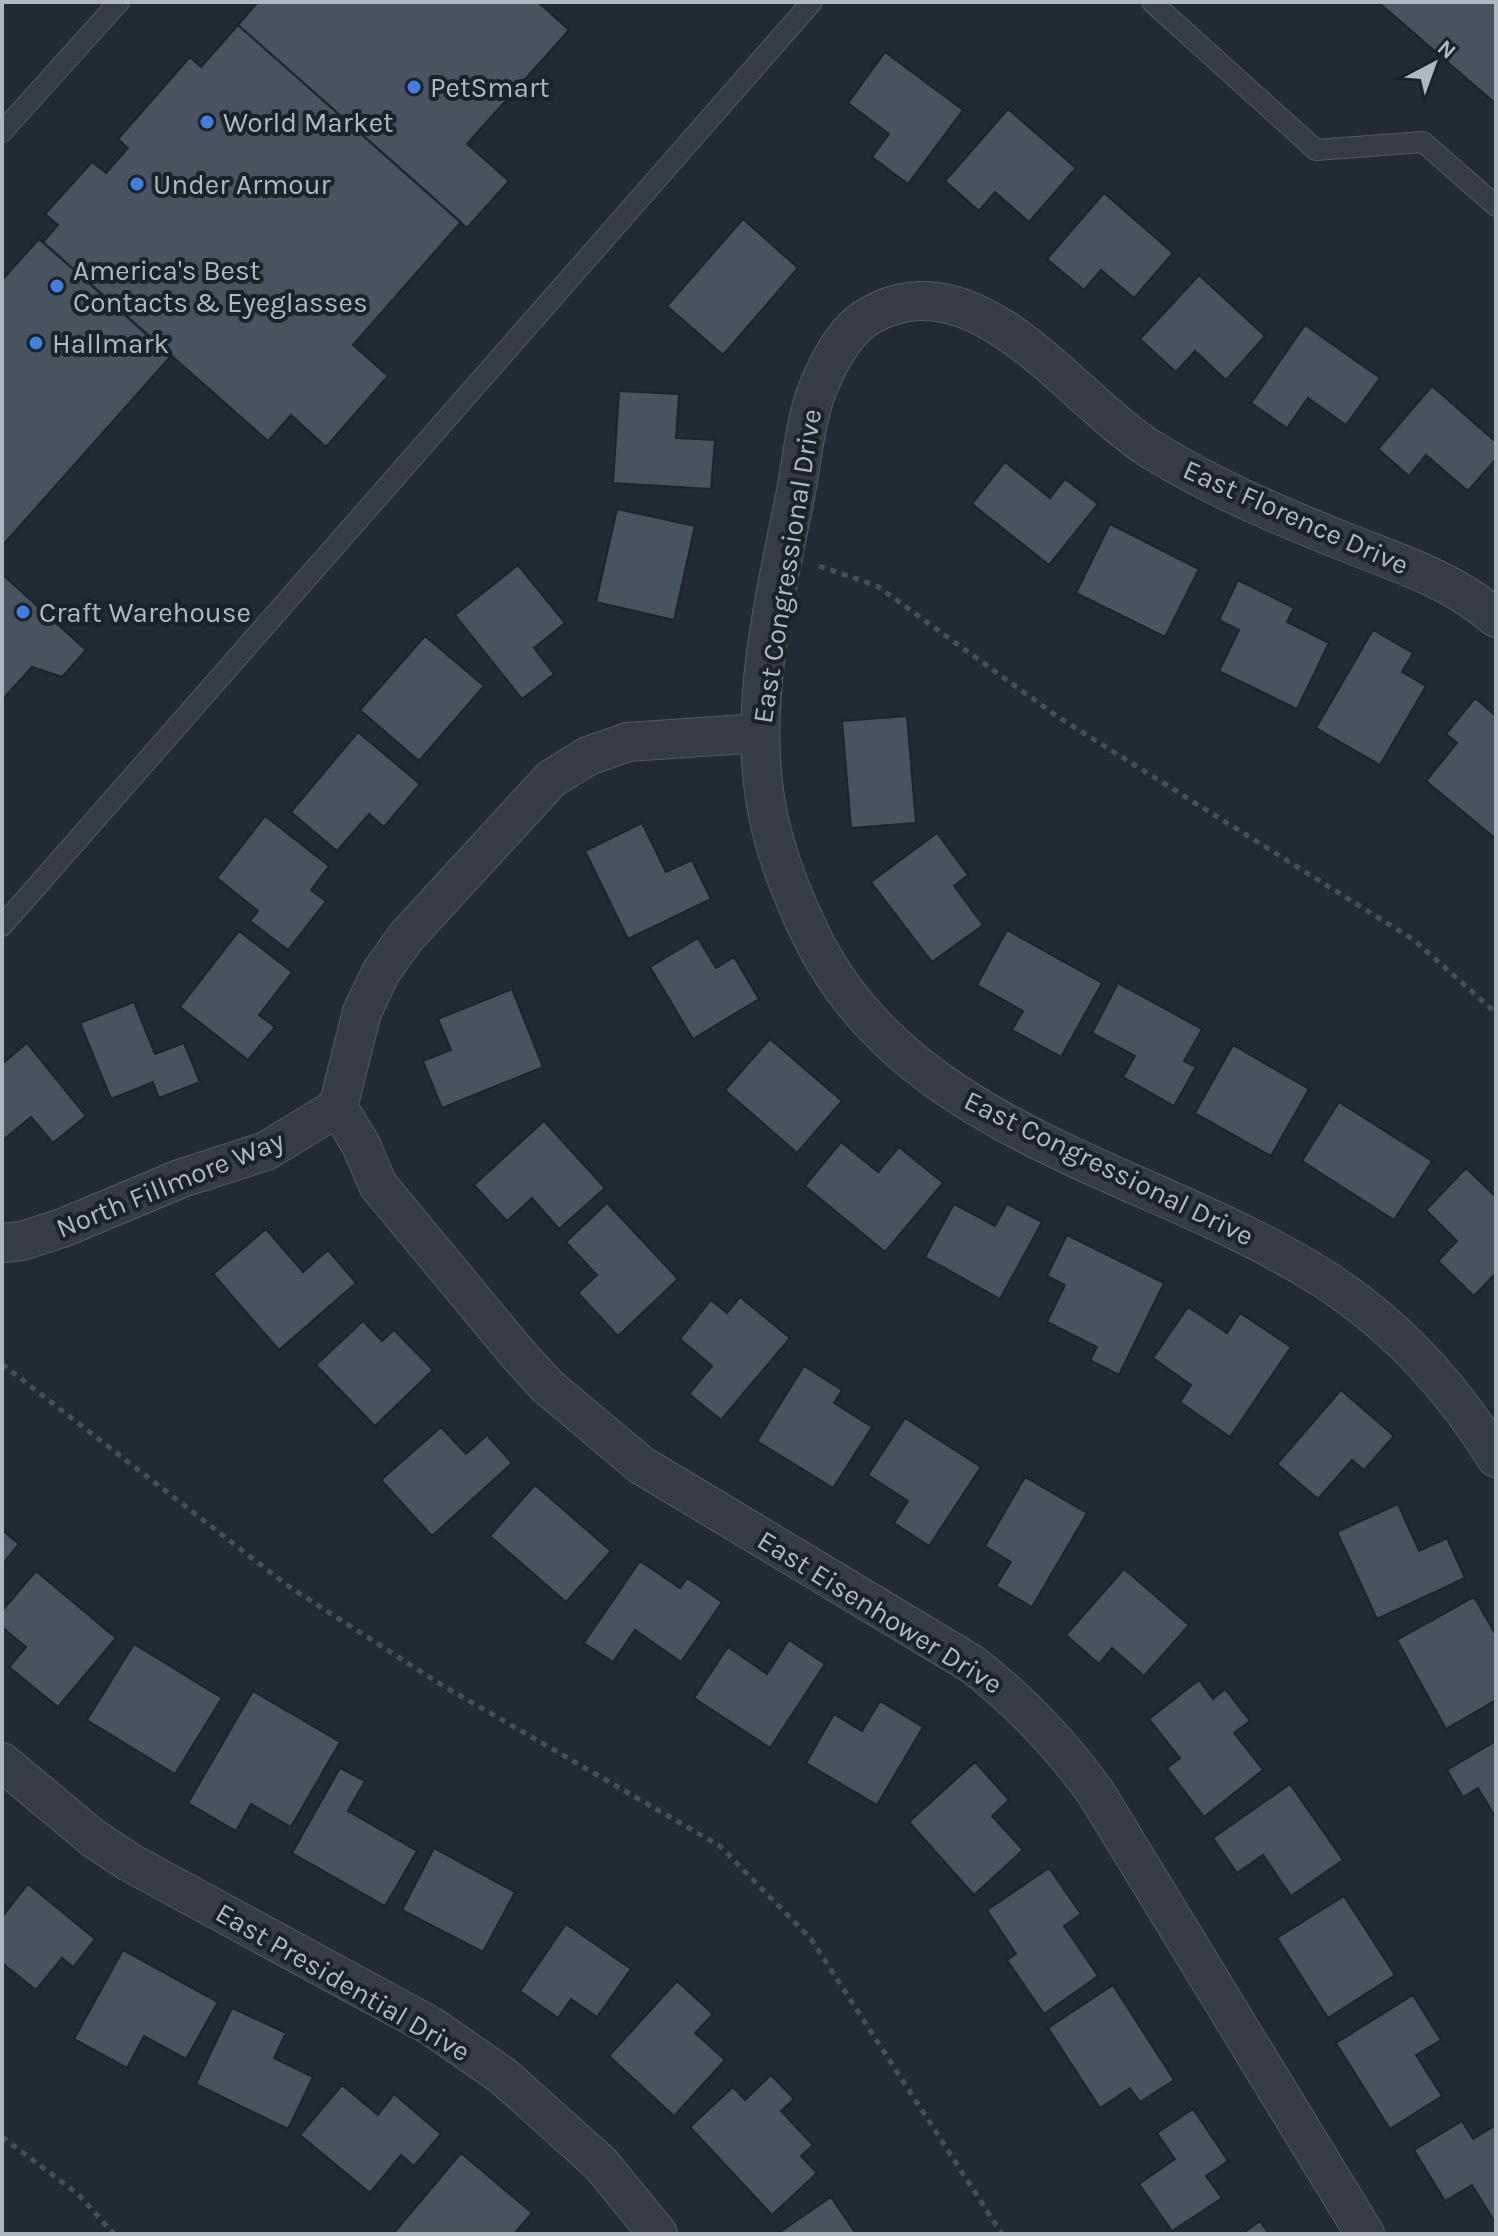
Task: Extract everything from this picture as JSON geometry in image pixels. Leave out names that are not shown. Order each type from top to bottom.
[{"type":"street","name":"East Florence Drive","points":[[828,366],[851,330],[884,308],[920,301],[961,307],[998,323],[1146,446],[1211,485],[1444,582],[1496,618]]},
{"type":"street","name":"East Congressional Drive","points":[[828,366],[814,398],[783,557],[759,733],[763,789],[784,877],[818,948],[847,993],[889,1040],[934,1080],[992,1116],[1257,1241],[1318,1275],[1375,1316],[1425,1362],[1470,1416],[1496,1458]]},
{"type":"street","points":[[338,1107],[362,1012],[381,972],[406,937],[551,779],[588,756],[628,742],[759,733]]},
{"type":"street","name":"North Fillmore Way","points":[[2,1243],[22,1241],[65,1227],[182,1178],[266,1151],[338,1107]]},
{"type":"street","name":"East Eisenhower Drive","points":[[338,1107],[361,1145],[378,1185],[517,1353],[547,1386],[604,1437],[641,1465],[972,1664],[1007,1691],[1057,1740],[1096,1793],[1365,2234]]},
{"type":"street","name":"East Presidential Drive","points":[[2,1762],[93,1838],[129,1862],[431,2026],[503,2076],[601,2164],[658,2234]]},
{"type":"lane","points":[[2,132],[119,2]]},
{"type":"lane","points":[[2,926],[812,2]]},
{"type":"lane","points":[[1152,2],[1316,150],[1423,142],[1496,206]]},
{"type":"path","points":[[814,565],[877,586],[1058,717],[1414,940],[1496,1013]]},
{"type":"path","points":[[2,1364],[288,1586],[445,1687],[720,1846],[811,1939],[1002,2234]]},
{"type":"path","points":[[2,2137],[78,2194],[114,2234]]},
{"type":"building","name":"PetSmart","points":[[258,2],[538,2],[569,30],[467,144],[509,181],[467,228],[238,25]]},
{"type":"building","points":[[1378,2],[1496,2],[1496,104]]},
{"type":"building","points":[[238,25],[461,222],[353,345],[388,376],[326,447],[291,415],[268,441],[43,242],[58,225],[45,214],[92,162],[106,173],[128,148],[118,139],[190,57],[201,67]]},
{"type":"building","points":[[885,52],[963,110],[908,184],[872,157],[889,134],[848,103]]},
{"type":"building","points":[[1008,109],[1076,168],[1029,222],[995,192],[979,211],[945,181]]},
{"type":"building","points":[[1104,193],[1173,253],[1134,298],[1101,270],[1084,290],[1047,259]]},
{"type":"building","points":[[743,219],[798,268],[723,355],[667,306]]},
{"type":"building","points":[[39,239],[171,356],[2,546],[2,280]]},
{"type":"building","points":[[1199,275],[1265,336],[1226,380],[1195,351],[1176,372],[1140,339]]},
{"type":"building","points":[[1305,325],[1380,378],[1346,425],[1308,398],[1287,428],[1251,403]]},
{"type":"building","points":[[1432,386],[1496,442],[1496,459],[1468,491],[1426,455],[1409,476],[1378,449]]},
{"type":"building","points":[[619,391],[679,394],[676,438],[715,440],[711,489],[613,483]]},
{"type":"building","points":[[1005,462],[1050,498],[1065,479],[1098,504],[1049,565],[972,504]]},
{"type":"building","points":[[617,509],[695,526],[674,620],[596,602]]},
{"type":"building","points":[[1110,524],[1199,569],[1165,637],[1076,593]]},
{"type":"building","points":[[518,565],[565,623],[534,648],[554,674],[522,699],[455,615]]},
{"type":"building","name":"Craft Warehouse","points":[[2,574],[86,650],[62,677],[32,667],[2,700]]},
{"type":"building","points":[[1238,580],[1294,608],[1287,622],[1329,643],[1297,709],[1219,671],[1239,630],[1219,620]]},
{"type":"building","points":[[1373,630],[1413,653],[1402,672],[1426,686],[1380,765],[1316,728]]},
{"type":"building","points":[[425,636],[484,686],[419,761],[360,710]]},
{"type":"building","points":[[1475,698],[1496,716],[1496,839],[1426,781],[1457,743],[1446,734]]},
{"type":"building","points":[[907,716],[916,823],[851,828],[842,721]]},
{"type":"building","points":[[358,732],[420,784],[384,827],[369,814],[337,851],[291,812]]},
{"type":"building","points":[[265,816],[329,866],[311,890],[326,901],[288,950],[250,921],[258,911],[217,878]]},
{"type":"building","points":[[642,823],[666,872],[692,860],[711,899],[628,939],[585,851]]},
{"type":"building","points":[[937,833],[968,875],[954,886],[983,925],[932,962],[871,882]]},
{"type":"building","points":[[1007,930],[1102,983],[1061,1057],[1012,1030],[1023,1011],[977,985]]},
{"type":"building","points":[[239,931],[292,972],[259,1015],[275,1027],[248,1060],[180,1007]]},
{"type":"building","points":[[698,938],[716,968],[734,957],[759,999],[693,1039],[650,967]]},
{"type":"building","points":[[1118,983],[1202,1029],[1184,1061],[1196,1067],[1174,1106],[1123,1077],[1135,1056],[1092,1033]]},
{"type":"building","points":[[512,989],[543,1067],[442,1108],[423,1061],[451,1050],[438,1019]]},
{"type":"building","points":[[134,1002],[155,1054],[184,1043],[200,1082],[159,1098],[153,1082],[111,1099],[80,1023]]},
{"type":"building","points":[[770,1039],[842,1101],[797,1153],[725,1090]]},
{"type":"building","points":[[27,1043],[86,1116],[53,1143],[31,1117],[2,1141],[2,1064]]},
{"type":"building","points":[[1233,1045],[1309,1089],[1271,1156],[1195,1113]]},
{"type":"building","points":[[1339,1102],[1432,1161],[1394,1220],[1302,1161]]},
{"type":"building","points":[[544,1121],[605,1188],[559,1229],[532,1198],[507,1221],[474,1185]]},
{"type":"building","points":[[841,1142],[878,1172],[899,1147],[943,1183],[885,1252],[805,1186]]},
{"type":"building","points":[[1466,1168],[1496,1197],[1496,1273],[1474,1296],[1438,1261],[1457,1241],[1426,1210]]},
{"type":"building","points":[[607,1203],[678,1279],[618,1336],[578,1293],[597,1275],[566,1242]]},
{"type":"building","points":[[954,1204],[995,1226],[1007,1204],[1042,1222],[1000,1299],[925,1257]]},
{"type":"building","points":[[266,1229],[303,1272],[328,1250],[356,1283],[279,1350],[213,1274]]},
{"type":"building","points":[[1067,1235],[1164,1283],[1119,1375],[1090,1360],[1097,1347],[1047,1322],[1065,1285],[1047,1276]]},
{"type":"building","points":[[740,1297],[790,1338],[721,1420],[689,1394],[712,1366],[680,1339],[711,1300],[727,1313]]},
{"type":"building","points":[[1188,1307],[1227,1333],[1240,1313],[1291,1347],[1230,1437],[1180,1402],[1191,1385],[1153,1358]]},
{"type":"building","points":[[363,1321],[382,1341],[394,1330],[433,1370],[375,1426],[316,1365]]},
{"type":"building","points":[[804,1366],[842,1390],[834,1403],[872,1427],[833,1488],[757,1441]]},
{"type":"building","points":[[1341,1390],[1394,1436],[1364,1470],[1352,1460],[1318,1499],[1277,1464]]},
{"type":"building","points":[[905,1418],[981,1467],[929,1546],[894,1523],[908,1501],[868,1475]]},
{"type":"building","points":[[441,1427],[466,1454],[487,1435],[512,1463],[432,1536],[381,1480]]},
{"type":"building","points":[[1025,1477],[1087,1513],[1032,1607],[996,1586],[1011,1562],[985,1546]]},
{"type":"building","points":[[535,1485],[611,1551],[566,1602],[490,1536]]},
{"type":"building","points":[[1398,1504],[1419,1551],[1447,1538],[1465,1578],[1377,1619],[1337,1532]]},
{"type":"building","points":[[2,1530],[19,1544],[2,1565]]},
{"type":"building","points":[[640,1561],[680,1588],[687,1578],[722,1602],[681,1662],[635,1630],[613,1662],[584,1643]]},
{"type":"building","points":[[1124,1569],[1189,1625],[1144,1676],[1112,1648],[1099,1664],[1066,1635]]},
{"type":"building","points":[[36,1571],[116,1638],[58,1707],[9,1667],[26,1647],[2,1627],[2,1611]]},
{"type":"building","points":[[1474,1597],[1496,1635],[1496,1700],[1446,1729],[1397,1640]]},
{"type":"building","points":[[789,1640],[825,1664],[770,1748],[694,1698],[728,1647],[767,1674]]},
{"type":"building","points":[[134,1644],[222,1698],[175,1774],[87,1720]]},
{"type":"building","points":[[1199,1680],[1213,1699],[1225,1689],[1250,1721],[1234,1733],[1263,1770],[1204,1817],[1167,1768],[1180,1758],[1149,1719]]},
{"type":"building","points":[[253,1691],[340,1742],[291,1827],[251,1804],[236,1831],[188,1803]]},
{"type":"building","points":[[880,1701],[923,1727],[877,1805],[806,1763],[834,1714],[862,1731]]},
{"type":"building","points":[[1496,1741],[1496,1818],[1478,1788],[1463,1797],[1447,1770]]},
{"type":"building","points":[[975,1762],[1009,1800],[992,1816],[1023,1850],[974,1895],[909,1822]]},
{"type":"building","points":[[340,1768],[365,1781],[348,1811],[417,1851],[385,1906],[292,1853]]},
{"type":"building","points":[[1290,1784],[1343,1860],[1291,1896],[1263,1855],[1237,1873],[1213,1838]]},
{"type":"building","points":[[434,1848],[515,1892],[483,1952],[402,1910]]},
{"type":"building","points":[[1049,1868],[1081,1914],[1064,1926],[1098,1976],[1044,2014],[1007,1960],[1016,1954],[987,1910]]},
{"type":"building","points":[[28,1884],[95,1939],[73,1967],[62,1958],[36,1990],[2,1963],[2,1917]]},
{"type":"building","points":[[1344,1896],[1395,1975],[1328,2018],[1277,1938]]},
{"type":"building","points":[[566,1924],[631,1969],[597,2017],[571,1999],[558,2018],[520,1991]]},
{"type":"building","points":[[123,1950],[218,2002],[186,2059],[144,2036],[127,2068],[74,2039]]},
{"type":"building","points":[[677,1981],[713,2014],[695,2033],[725,2060],[674,2116],[609,2056]]},
{"type":"building","points":[[1113,1985],[1174,2080],[1140,2102],[1130,2088],[1100,2108],[1048,2028]]},
{"type":"building","points":[[1413,1995],[1441,2040],[1416,2055],[1442,2096],[1390,2129],[1336,2043]]},
{"type":"building","points":[[232,2008],[286,2033],[274,2058],[313,2077],[288,2129],[196,2084]]},
{"type":"building","points":[[771,2075],[794,2099],[781,2111],[813,2145],[801,2156],[817,2173],[772,2215],[690,2127],[733,2087],[745,2100]]},
{"type":"building","points":[[342,2085],[378,2115],[394,2094],[441,2134],[414,2166],[401,2155],[370,2193],[300,2135]]},
{"type":"building","points":[[1193,2109],[1228,2161],[1206,2176],[1222,2198],[1172,2231],[1139,2184],[1175,2159],[1157,2133]]},
{"type":"building","points":[[1462,2121],[1473,2139],[1496,2125],[1496,2224],[1472,2185],[1445,2201],[1414,2150]]},
{"type":"building","points":[[461,2153],[532,2213],[514,2234],[393,2234]]},
{"type":"building","points":[[831,2197],[856,2234],[777,2234]]},
{"type":"building","points":[[1260,2221],[1269,2234],[1242,2234]]},
{"type":"place","name":"PetSmart","points":[[414,87]]},
{"type":"place","name":"World Market","points":[[207,122]]},
{"type":"place","name":"Under Armour","points":[[137,184]]},
{"type":"place","name":"America's Best Contacts & Eyeglasses","points":[[57,286]]},
{"type":"place","name":"Hallmark","points":[[36,343]]},
{"type":"place","name":"Craft Warehouse","points":[[23,612]]}]
